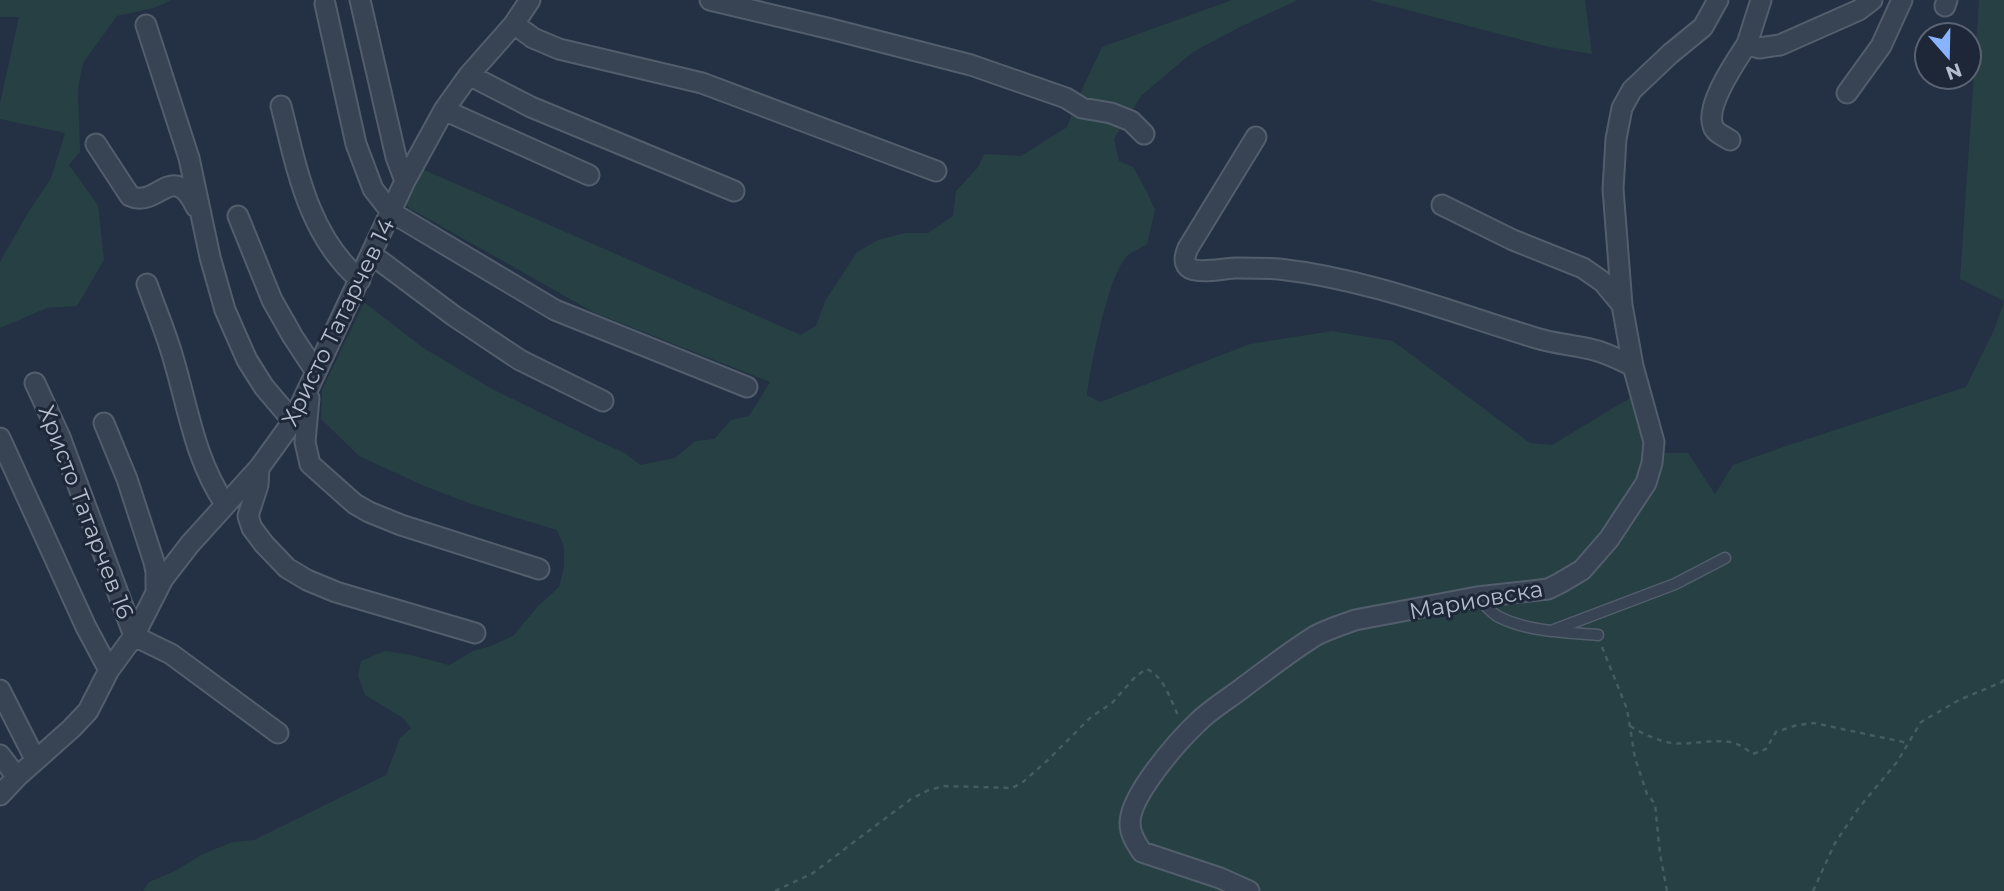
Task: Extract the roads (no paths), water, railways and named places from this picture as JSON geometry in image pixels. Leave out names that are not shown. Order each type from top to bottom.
[{"type":"street","points":[[360,0],[396,157],[405,181]]},
{"type":"street","name":"Христо Татарчев 14","points":[[0,795],[88,711],[109,670],[134,636],[155,592],[190,544],[259,468],[293,421],[405,181],[444,110],[469,75],[514,24],[530,0]]},
{"type":"street","points":[[710,0],[971,65],[1066,98],[1082,108],[1111,113],[1131,121],[1144,134]]},
{"type":"street","name":"Мариовска","points":[[1249,891],[1220,878],[1142,852],[1131,833],[1130,820],[1147,783],[1200,719],[1317,635],[1355,620],[1477,597],[1548,589],[1560,583],[1582,570],[1615,530],[1646,483],[1654,442],[1633,366],[1622,305],[1613,189],[1616,139],[1622,108],[1632,90],[1703,27],[1718,0]]},
{"type":"street","points":[[1730,139],[1712,125],[1712,114],[1715,101],[1747,44],[1761,0]]},
{"type":"street","points":[[1747,44],[1759,48],[1780,45],[1859,10],[1872,0]]},
{"type":"street","points":[[1847,93],[1881,46],[1902,0]]},
{"type":"street","points":[[325,4],[356,144],[373,190],[391,212],[555,310],[747,387]]},
{"type":"street","points":[[514,24],[533,38],[559,50],[702,83],[936,172]]},
{"type":"street","points":[[146,25],[189,158],[218,286],[229,319],[240,345],[264,387],[293,421]]},
{"type":"street","points":[[469,75],[531,107],[734,191]]},
{"type":"street","points":[[281,106],[301,182],[316,223],[335,255],[360,280]]},
{"type":"street","points":[[444,110],[589,175]]},
{"type":"street","points":[[1256,137],[1188,248],[1184,258],[1191,269],[1204,272],[1233,268],[1274,269],[1318,274],[1366,284],[1540,340],[1592,349],[1633,366]]},
{"type":"street","points":[[96,144],[130,196],[141,198],[180,186],[190,196],[204,228]]},
{"type":"street","points":[[1442,205],[1513,240],[1583,268],[1602,282],[1622,305]]},
{"type":"street","points":[[238,216],[272,300],[316,372]]},
{"type":"street","points":[[371,254],[454,316],[520,360],[603,401]]},
{"type":"street","points":[[147,284],[173,358],[197,449],[205,470],[225,504]]},
{"type":"street","name":"Христо Татарчев 16","points":[[35,383],[60,437],[134,636],[171,654],[278,733]]},
{"type":"street","points":[[309,390],[305,442],[310,464],[355,504],[369,513],[401,525],[539,569]]},
{"type":"street","points":[[104,423],[127,479],[154,562],[157,581],[155,592]]},
{"type":"street","points":[[0,438],[86,627],[109,670]]},
{"type":"street","points":[[259,468],[258,485],[248,516],[264,544],[287,568],[336,592],[475,633]]},
{"type":"street","points":[[0,690],[35,759]]},
{"type":"street","points":[[0,755],[17,777]]},
{"type":"lane","points":[[1551,631],[1675,584],[1724,558]]},
{"type":"lane","points":[[1477,597],[1497,616],[1516,624],[1551,631],[1598,635]]}]
